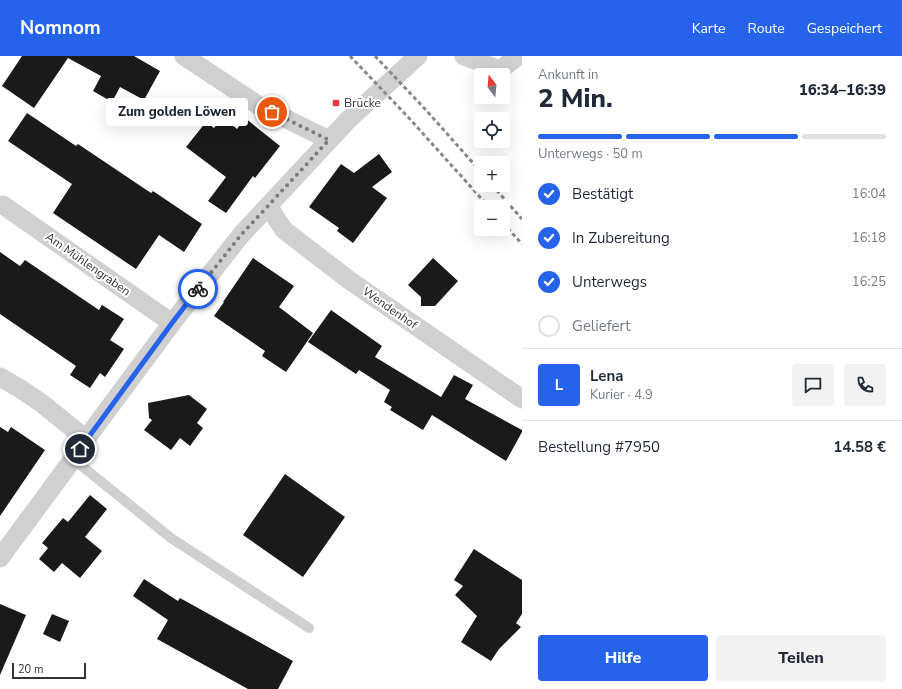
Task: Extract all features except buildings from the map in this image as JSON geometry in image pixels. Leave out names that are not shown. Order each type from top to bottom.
[{"type":"street","points":[[184,56],[258,105],[329,140]]},
{"type":"street","points":[[0,558],[172,323],[241,235],[349,119],[418,56]]},
{"type":"street","points":[[464,56],[500,70],[518,56]]},
{"type":"street","name":"Am Mühlengraben","points":[[4,205],[172,323]]},
{"type":"street","name":"Wendenhof","points":[[268,206],[284,230],[349,280],[522,399]]},
{"type":"street","points":[[0,377],[40,402],[86,439]]},
{"type":"lane","points":[[73,459],[171,538],[309,628]]},
{"type":"railway","points":[[350,56],[408,117],[483,200]]},
{"type":"railway","points":[[375,56],[474,164]]},
{"type":"railway","points":[[498,192],[522,219]]},
{"type":"railway","points":[[510,231],[522,244]]},
{"type":"way so far","points":[[198,289],[241,235],[329,140],[272,112]]},
{"type":"place","name":"Brücke","points":[[336,103]]},
{"type":"place","name":"Zum golden Löwen","points":[[272,112]]},
{"type":"route","points":[[80,449],[198,289]]}]
